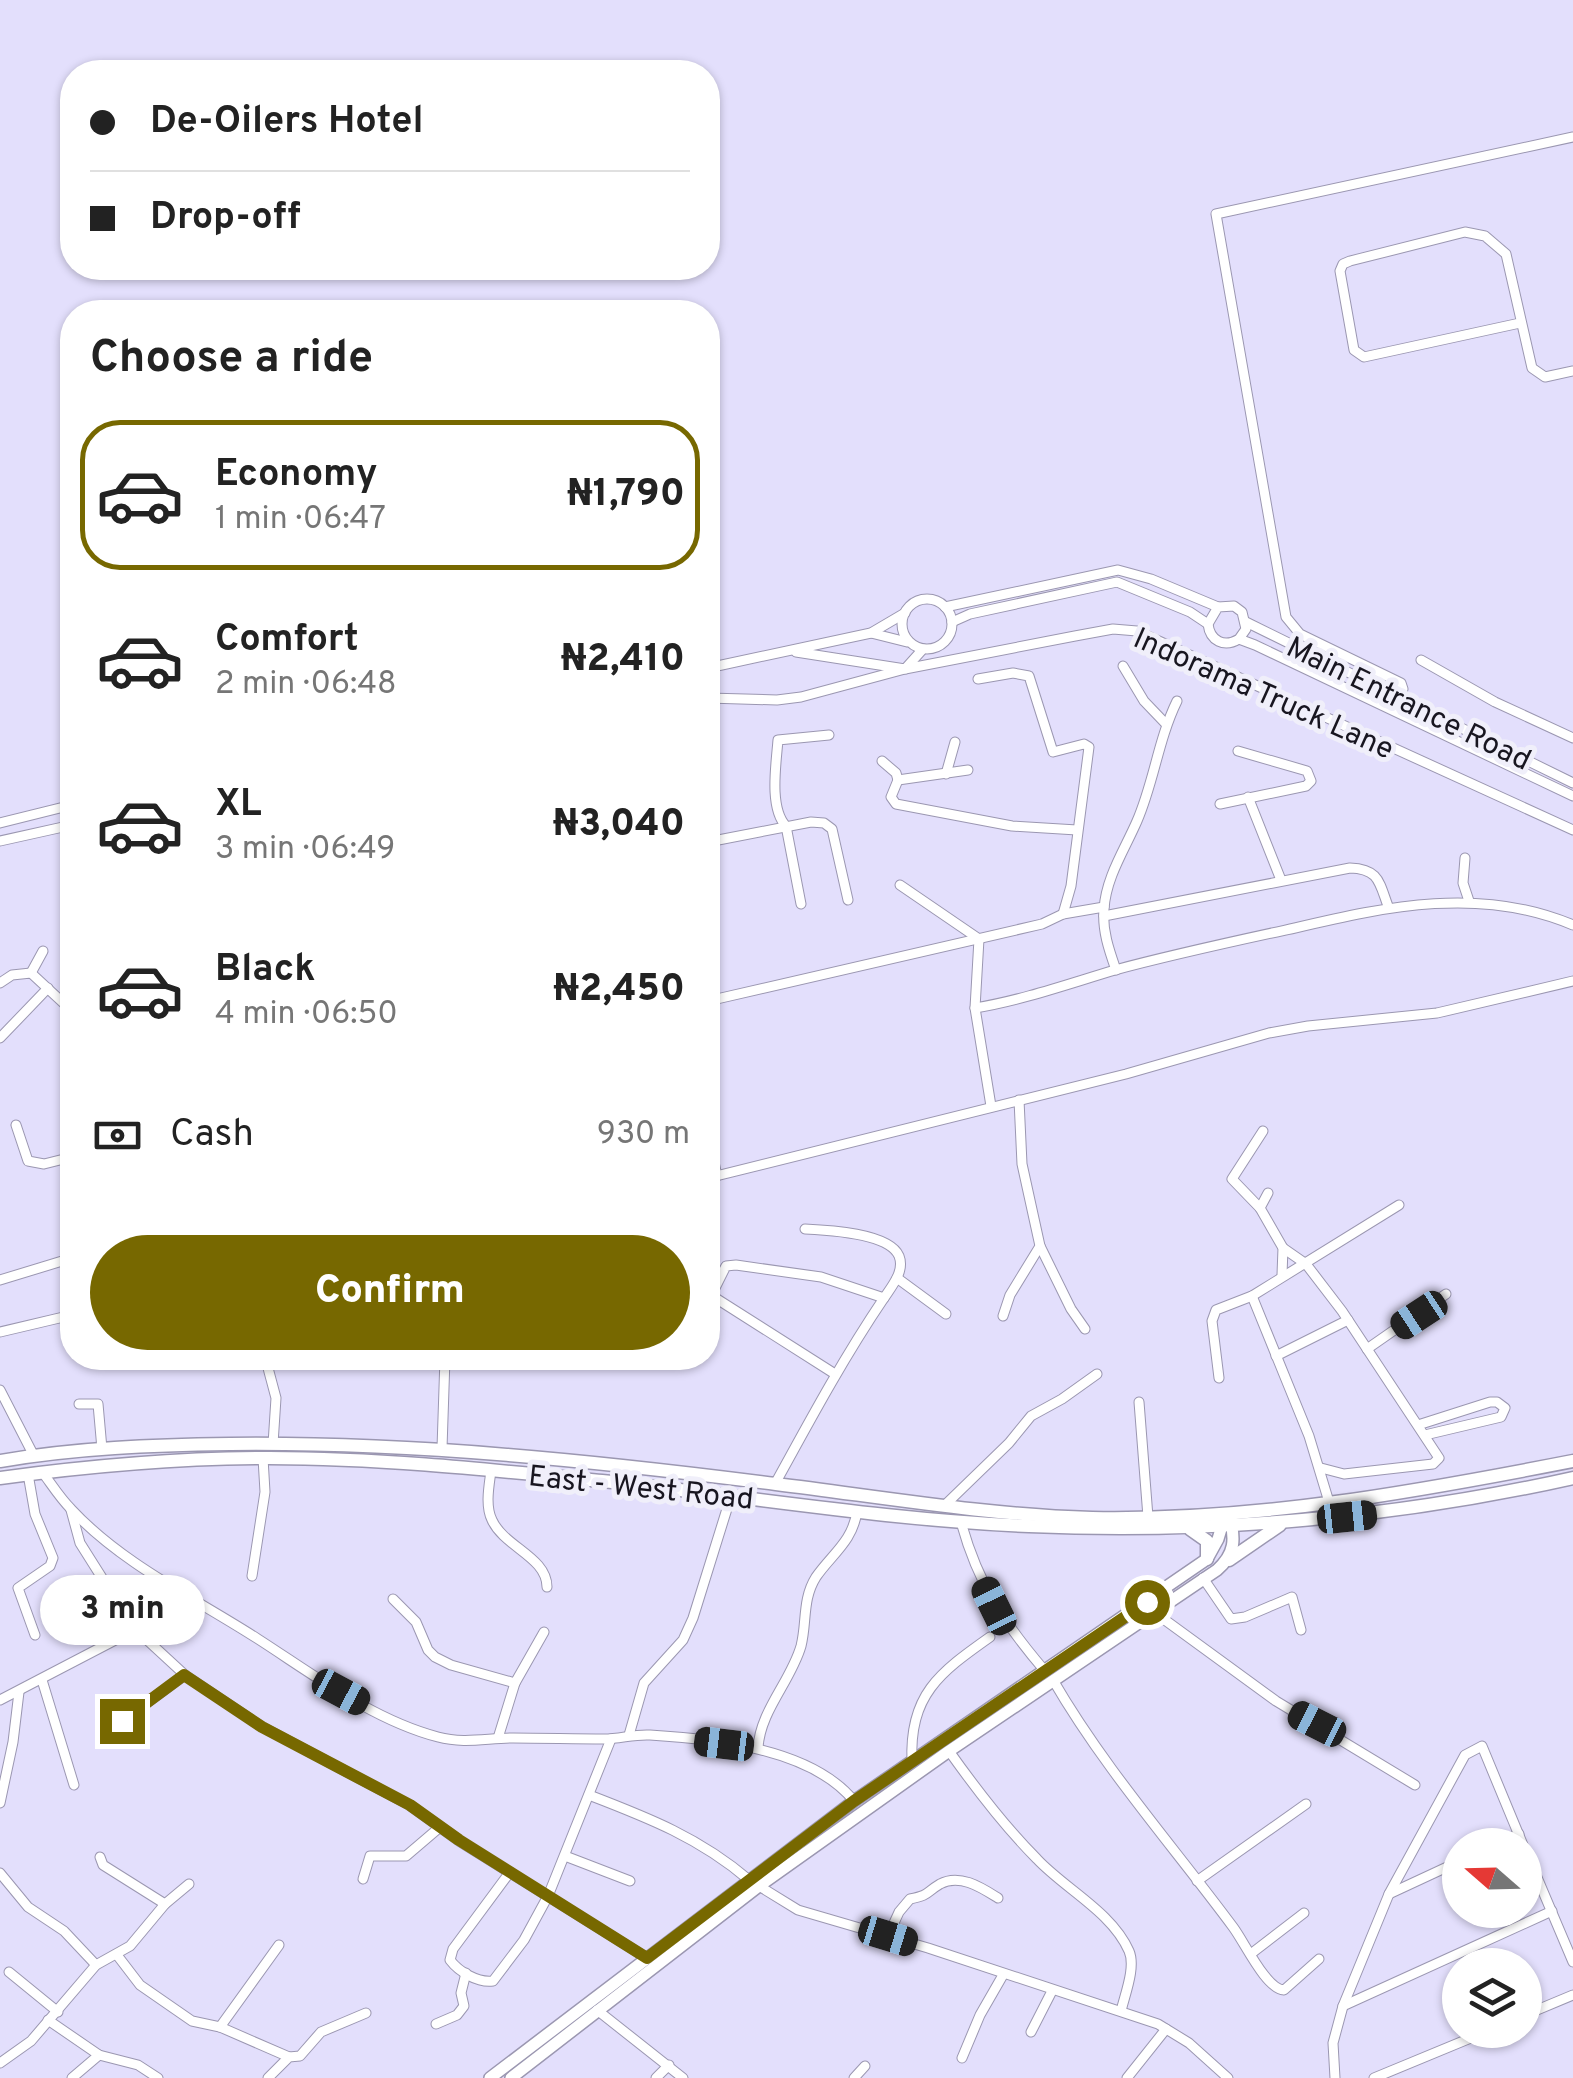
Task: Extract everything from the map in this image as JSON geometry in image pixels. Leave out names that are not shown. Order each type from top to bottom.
[{"type":"main road","name":"East - West Road","points":[[0,1462],[102,1449],[273,1444],[442,1448],[775,1484],[942,1508],[1091,1518],[1227,1521]]},
{"type":"main road","name":"East - West Road","points":[[0,1478],[150,1462],[263,1458],[490,1471],[961,1522],[1090,1528],[1182,1527],[1281,1517]]},
{"type":"main road","points":[[511,2078],[854,1801],[1154,1612],[1281,1517],[1329,1502],[1573,1461]]},
{"type":"main road","points":[[1281,1517],[1435,1505],[1573,1478]]},
{"type":"main road","points":[[1227,1521],[1234,1542],[1228,1560]]},
{"type":"main road","points":[[495,2076],[647,1958],[949,1751],[1207,1559],[1227,1521]]},
{"type":"main road","points":[[1182,1527],[1202,1534],[1207,1559]]},
{"type":"street","points":[[1393,709],[1403,689],[1395,677],[1300,634],[1286,617],[1216,214],[1573,137]]},
{"type":"street","points":[[1520,322],[1364,357],[1354,350],[1340,271],[1350,261],[1475,232],[1506,254],[1532,368],[1545,377],[1573,371]]},
{"type":"street","points":[[720,665],[871,633],[905,613],[913,603],[925,599],[945,606],[1118,570],[1151,579],[1218,607],[1239,608],[1246,622],[1239,639],[1229,644],[1218,642],[1210,634],[1209,617],[1218,607]]},
{"type":"street","points":[[788,651],[905,669],[923,649],[944,642],[952,622],[970,614],[1117,582],[1190,612],[1208,624]]},
{"type":"street","points":[[945,606],[952,622]]},
{"type":"street","points":[[905,613],[902,629],[910,643]]},
{"type":"street","name":"Main Entrance Road","points":[[1246,622],[1573,783]]},
{"type":"street","name":"Indorama Truck Lane","points":[[720,698],[801,697],[905,669],[1113,629],[1137,631],[1573,830]]},
{"type":"street","points":[[871,633],[923,649]]},
{"type":"street","points":[[1239,639],[1573,796]]},
{"type":"street","points":[[1420,660],[1495,702],[1573,738]]},
{"type":"street","points":[[1123,666],[1144,701],[1166,724]]},
{"type":"street","points":[[978,679],[1013,673],[1029,676],[1053,752],[1084,744],[1089,747],[1063,914]]},
{"type":"street","points":[[1116,970],[1105,935],[1108,884],[1141,809],[1166,724],[1177,702]]},
{"type":"street","points":[[801,904],[777,797],[778,740],[830,735]]},
{"type":"street","points":[[946,774],[955,742]]},
{"type":"street","points":[[1220,804],[1306,786],[1310,777],[1307,771],[1238,751]]},
{"type":"street","points":[[882,761],[896,773],[898,780],[890,797],[896,804],[1012,826],[1076,830]]},
{"type":"street","points":[[898,780],[968,770]]},
{"type":"street","points":[[1248,797],[1281,880]]},
{"type":"street","points":[[0,822],[60,808]]},
{"type":"street","points":[[720,838],[811,822],[829,825],[848,900]]},
{"type":"street","points":[[0,841],[60,828]]},
{"type":"street","points":[[1465,858],[1463,883],[1469,901]]},
{"type":"street","points":[[720,998],[1042,924],[1063,914],[1104,912],[1364,868],[1376,877],[1388,906]]},
{"type":"street","points":[[900,885],[979,939]]},
{"type":"street","points":[[975,1008],[1019,1001],[1116,970],[1388,906],[1469,901],[1573,925]]},
{"type":"street","points":[[979,939],[975,1008],[991,1106]]},
{"type":"street","points":[[31,974],[43,951]]},
{"type":"street","points":[[0,983],[12,975],[31,974],[60,1000]]},
{"type":"street","points":[[720,1175],[1126,1074],[1269,1033],[1437,1014],[1573,981]]},
{"type":"street","points":[[0,1038],[48,988]]},
{"type":"street","points":[[1019,1100],[1022,1164],[1040,1246],[1085,1329]]},
{"type":"street","points":[[16,1126],[28,1162],[60,1160]]},
{"type":"street","points":[[1263,1131],[1232,1179],[1260,1208],[1283,1248],[1306,1264],[1348,1320],[1438,1454],[1433,1464],[1344,1474],[1321,1468]]},
{"type":"street","points":[[1260,1208],[1268,1193]]},
{"type":"street","points":[[1219,1378],[1213,1314],[1306,1264],[1398,1204]]},
{"type":"street","points":[[775,1484],[835,1374],[898,1278],[901,1260],[886,1245],[841,1231],[806,1230]]},
{"type":"street","points":[[1003,1316],[1010,1296],[1040,1246]]},
{"type":"street","points":[[1282,1275],[1283,1248]]},
{"type":"street","points":[[0,1280],[60,1262]]},
{"type":"street","points":[[720,1276],[726,1266],[736,1265],[822,1278],[884,1298]]},
{"type":"street","points":[[898,1278],[946,1314]]},
{"type":"street","points":[[1367,1349],[1446,1294]]},
{"type":"street","points":[[1252,1296],[1321,1468],[1329,1502]]},
{"type":"street","points":[[720,1301],[835,1374]]},
{"type":"street","points":[[0,1332],[60,1319]]},
{"type":"street","points":[[1276,1356],[1348,1320]]},
{"type":"street","points":[[269,1370],[276,1398],[273,1444]]},
{"type":"street","points":[[442,1448],[445,1370]]},
{"type":"street","points":[[942,1508],[1031,1416],[1062,1400],[1097,1374]]},
{"type":"street","points":[[0,1390],[34,1456]]},
{"type":"street","points":[[1139,1402],[1148,1517]]},
{"type":"street","points":[[1418,1424],[1490,1402],[1505,1408],[1501,1417],[1426,1435]]},
{"type":"street","points":[[79,1404],[98,1404],[102,1449]]},
{"type":"street","points":[[252,1576],[265,1492],[263,1458]]},
{"type":"street","points":[[490,1471],[488,1502],[492,1521],[504,1538],[543,1569],[548,1587]]},
{"type":"street","points":[[43,1473],[71,1510],[168,1584],[355,1700],[438,1737],[469,1742],[498,1738],[611,1740],[629,1736],[758,1748],[825,1774],[854,1801]]},
{"type":"street","points":[[28,1474],[34,1514],[53,1558],[50,1566],[18,1588],[35,1635]]},
{"type":"street","points":[[629,1736],[644,1683],[683,1640],[731,1496]]},
{"type":"street","points":[[71,1510],[80,1543],[133,1627],[184,1675],[262,1727],[410,1805],[647,1958]]},
{"type":"street","points":[[758,1748],[763,1725],[801,1646],[808,1594],[816,1577],[850,1537],[857,1512]]},
{"type":"street","points":[[961,1522],[970,1557],[994,1606],[1252,1953],[1270,1984],[1277,1990],[1291,1986],[1319,1959]]},
{"type":"street","points":[[1203,1578],[1230,1619],[1245,1617],[1292,1597],[1301,1630]]},
{"type":"street","points":[[393,1599],[416,1622],[435,1657],[516,1684]]},
{"type":"street","points":[[1154,1612],[1276,1700],[1415,1786]]},
{"type":"street","points":[[0,1700],[121,1638],[133,1627]]},
{"type":"street","points":[[498,1738],[516,1684],[544,1632]]},
{"type":"street","points":[[912,1762],[910,1733],[925,1696],[952,1663],[990,1638]]},
{"type":"street","points":[[122,1721],[184,1675]]},
{"type":"street","points":[[42,1680],[74,1785]]},
{"type":"street","points":[[0,1803],[13,1742],[18,1692]]},
{"type":"street","points":[[510,1872],[453,1949],[450,1960],[487,1982],[493,1980],[524,1940],[548,1896],[611,1740]]},
{"type":"street","points":[[1335,2078],[1332,2043],[1344,2006],[1389,1894],[1464,1755],[1482,1746],[1516,1828]]},
{"type":"street","points":[[949,1751],[1002,1821],[1039,1861],[1099,1913],[1127,1946],[1132,1955],[1122,2011]]},
{"type":"street","points":[[589,1795],[652,1817],[689,1837],[798,1910],[1122,2011],[1166,2029],[1214,2062],[1228,2078]]},
{"type":"street","points":[[1197,1881],[1306,1804]]},
{"type":"street","points":[[363,1879],[370,1856],[406,1856],[440,1827]]},
{"type":"street","points":[[564,1856],[630,1881]]},
{"type":"street","points":[[100,1858],[104,1865],[166,1904]]},
{"type":"street","points":[[1389,1894],[1442,1869]]},
{"type":"street","points":[[0,1873],[28,1907],[64,1931],[96,1965]]},
{"type":"street","points":[[888,1936],[910,1899],[926,1897],[940,1884],[964,1881],[998,1898]]},
{"type":"street","points":[[0,2063],[30,2042],[96,1965],[130,1946],[189,1884]]},
{"type":"street","points":[[1542,1888],[1573,1962]]},
{"type":"street","points":[[1344,2006],[1552,1911]]},
{"type":"street","points":[[1252,1953],[1304,1914]]},
{"type":"street","points":[[220,2027],[279,1945]]},
{"type":"street","points":[[117,1955],[132,1977],[199,2025],[220,2027],[290,2057],[300,2056],[321,2032],[366,2014]]},
{"type":"street","points":[[10,1972],[58,2012]]},
{"type":"street","points":[[436,2024],[456,2015],[464,2006],[461,1992],[466,1973]]},
{"type":"street","points":[[962,2058],[1003,1975]]},
{"type":"street","points":[[1031,2032],[1052,1991]]},
{"type":"street","points":[[1542,2008],[1573,1996]]},
{"type":"street","points":[[596,2010],[683,2078]]},
{"type":"street","points":[[48,2020],[99,2055],[138,2065],[158,2078]]},
{"type":"street","points":[[1128,2078],[1166,2029]]},
{"type":"street","points":[[1374,2078],[1446,2048]]},
{"type":"street","points":[[72,2078],[99,2055]]},
{"type":"street","points":[[268,2078],[290,2057]]},
{"type":"street","points":[[656,2078],[669,2065]]},
{"type":"street","points":[[854,2078],[865,2066]]},
{"type":"route","points":[[122,1721],[184,1675],[262,1727],[410,1805],[647,1958],[854,1801],[1147,1602]]}]
